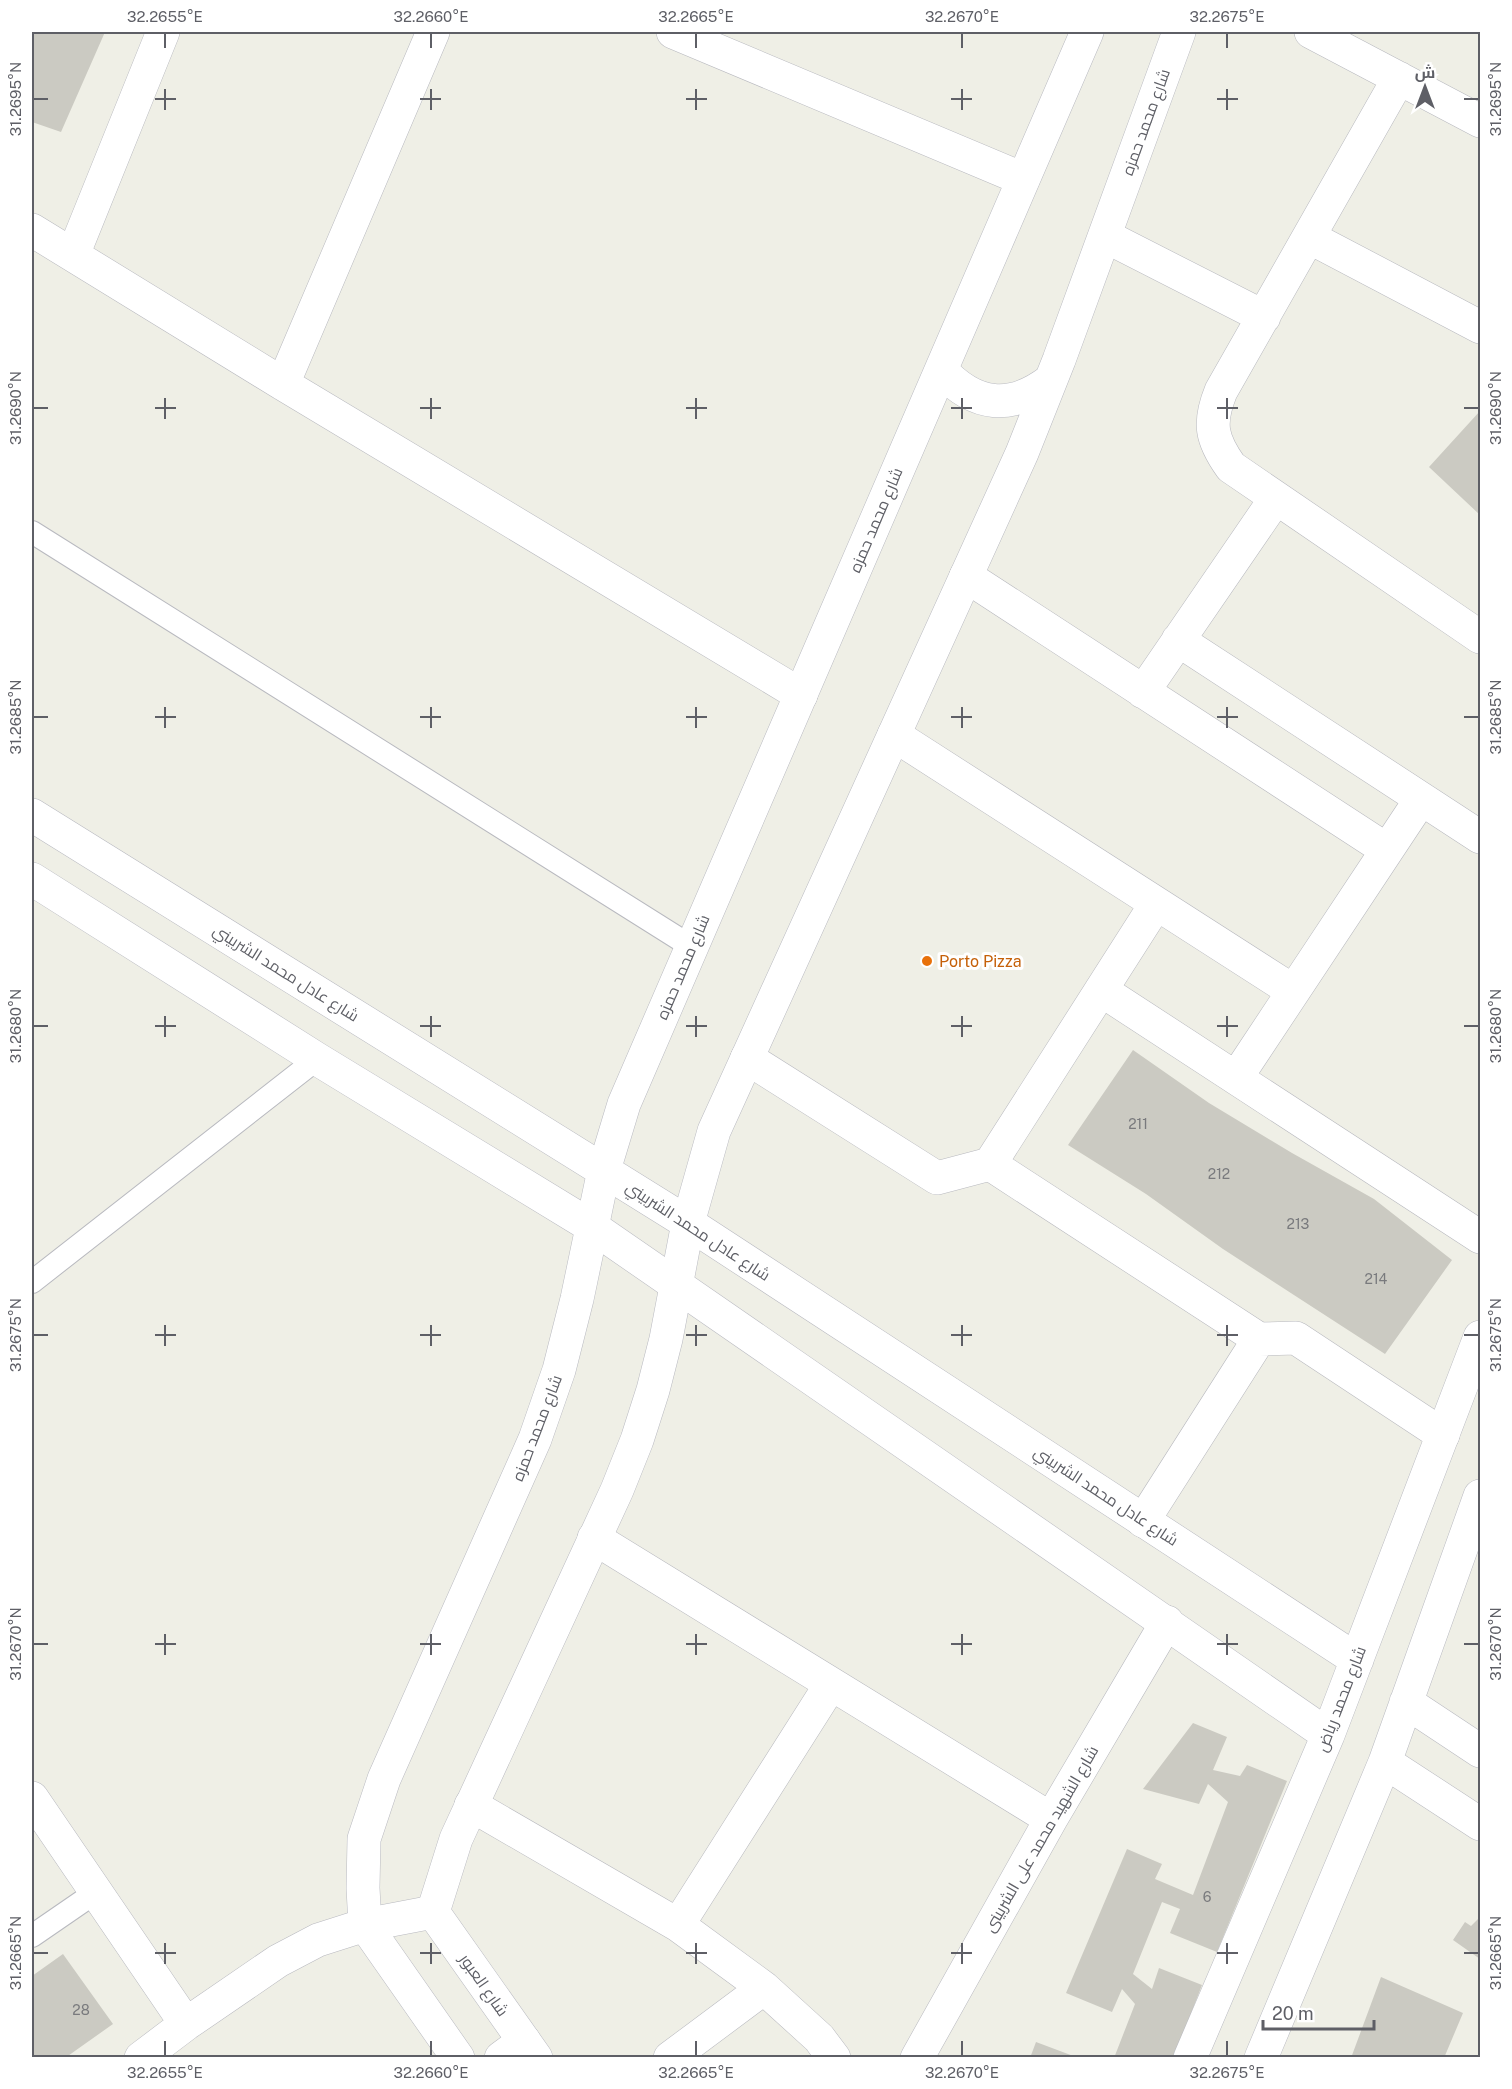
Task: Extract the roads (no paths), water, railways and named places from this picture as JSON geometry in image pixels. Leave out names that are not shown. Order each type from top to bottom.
[{"type":"street","points":[[73,255],[163,32]]},
{"type":"street","points":[[283,384],[433,32]]},
{"type":"street","points":[[673,32],[1023,179]]},
{"type":"street","name":"شارع محمد حمزه","points":[[366,1925],[363,1888],[364,1839],[384,1779],[535,1439],[559,1370],[577,1299],[604,1170],[624,1104],[1087,32]]},
{"type":"street","name":"شارع محمد حمزه","points":[[433,1912],[456,1839],[629,1460],[653,1390],[666,1339],[688,1223],[714,1131],[1022,453],[1105,236],[1179,32]]},
{"type":"street","points":[[1311,32],[1480,121]]},
{"type":"street","points":[[1398,78],[1221,391],[1214,409],[1213,432],[1218,449],[1231,467],[1480,637]]},
{"type":"street","points":[[32,230],[283,384],[801,695]]},
{"type":"street","points":[[1105,236],[1264,317]]},
{"type":"street","points":[[1309,237],[1480,327]]},
{"type":"street","points":[[941,370],[955,385],[974,396],[994,401],[1015,399],[1035,393],[1051,380]]},
{"type":"street","points":[[1143,692],[1276,498]]},
{"type":"street","points":[[966,576],[1387,850]]},
{"type":"street","points":[[1178,640],[1480,837]]},
{"type":"street","points":[[894,735],[1293,992]]},
{"type":"street","points":[[1236,1078],[1421,799]]},
{"type":"street","name":"شارع عادل محمد الشربيني","points":[[32,815],[688,1223],[1357,1660]]},
{"type":"street","points":[[32,879],[317,1059],[591,1226],[1328,1735]]},
{"type":"street","points":[[747,1058],[937,1178],[990,1164],[1156,904]]},
{"type":"street","points":[[1101,990],[1480,1237]]},
{"type":"street","points":[[990,1164],[1259,1339],[1296,1338],[1443,1435]]},
{"type":"street","name":"شارع محمد رياض","points":[[1190,2058],[1328,1735],[1480,1337]]},
{"type":"street","points":[[1143,1521],[1259,1339]]},
{"type":"street","points":[[1261,2058],[1385,1762],[1480,1496]]},
{"type":"street","points":[[594,1538],[1051,1819]]},
{"type":"street","name":"شارع الشهيد محمد على الشربينى","points":[[917,2058],[1051,1819],[1167,1623]]},
{"type":"street","points":[[678,1925],[831,1684]]},
{"type":"street","points":[[1406,1702],[1480,1751]]},
{"type":"street","points":[[1385,1762],[1480,1824]]},
{"type":"street","points":[[32,1798],[186,2024]]},
{"type":"street","points":[[471,1805],[678,1925],[764,1988],[819,2038],[834,2058]]},
{"type":"street","points":[[141,2058],[278,1961],[318,1940],[366,1925],[433,1912]]},
{"type":"street","name":"شارع العبور","points":[[433,1912],[520,2052]]},
{"type":"street","points":[[366,1925],[458,2058]]},
{"type":"street","points":[[670,2058],[764,1988]]},
{"type":"lane","points":[[32,532],[692,947]]},
{"type":"lane","points":[[32,1282],[317,1059]]},
{"type":"lane","points":[[32,1936],[96,1892]]},
{"type":"place","name":"Porto Pizza","points":[[927,961]]}]
